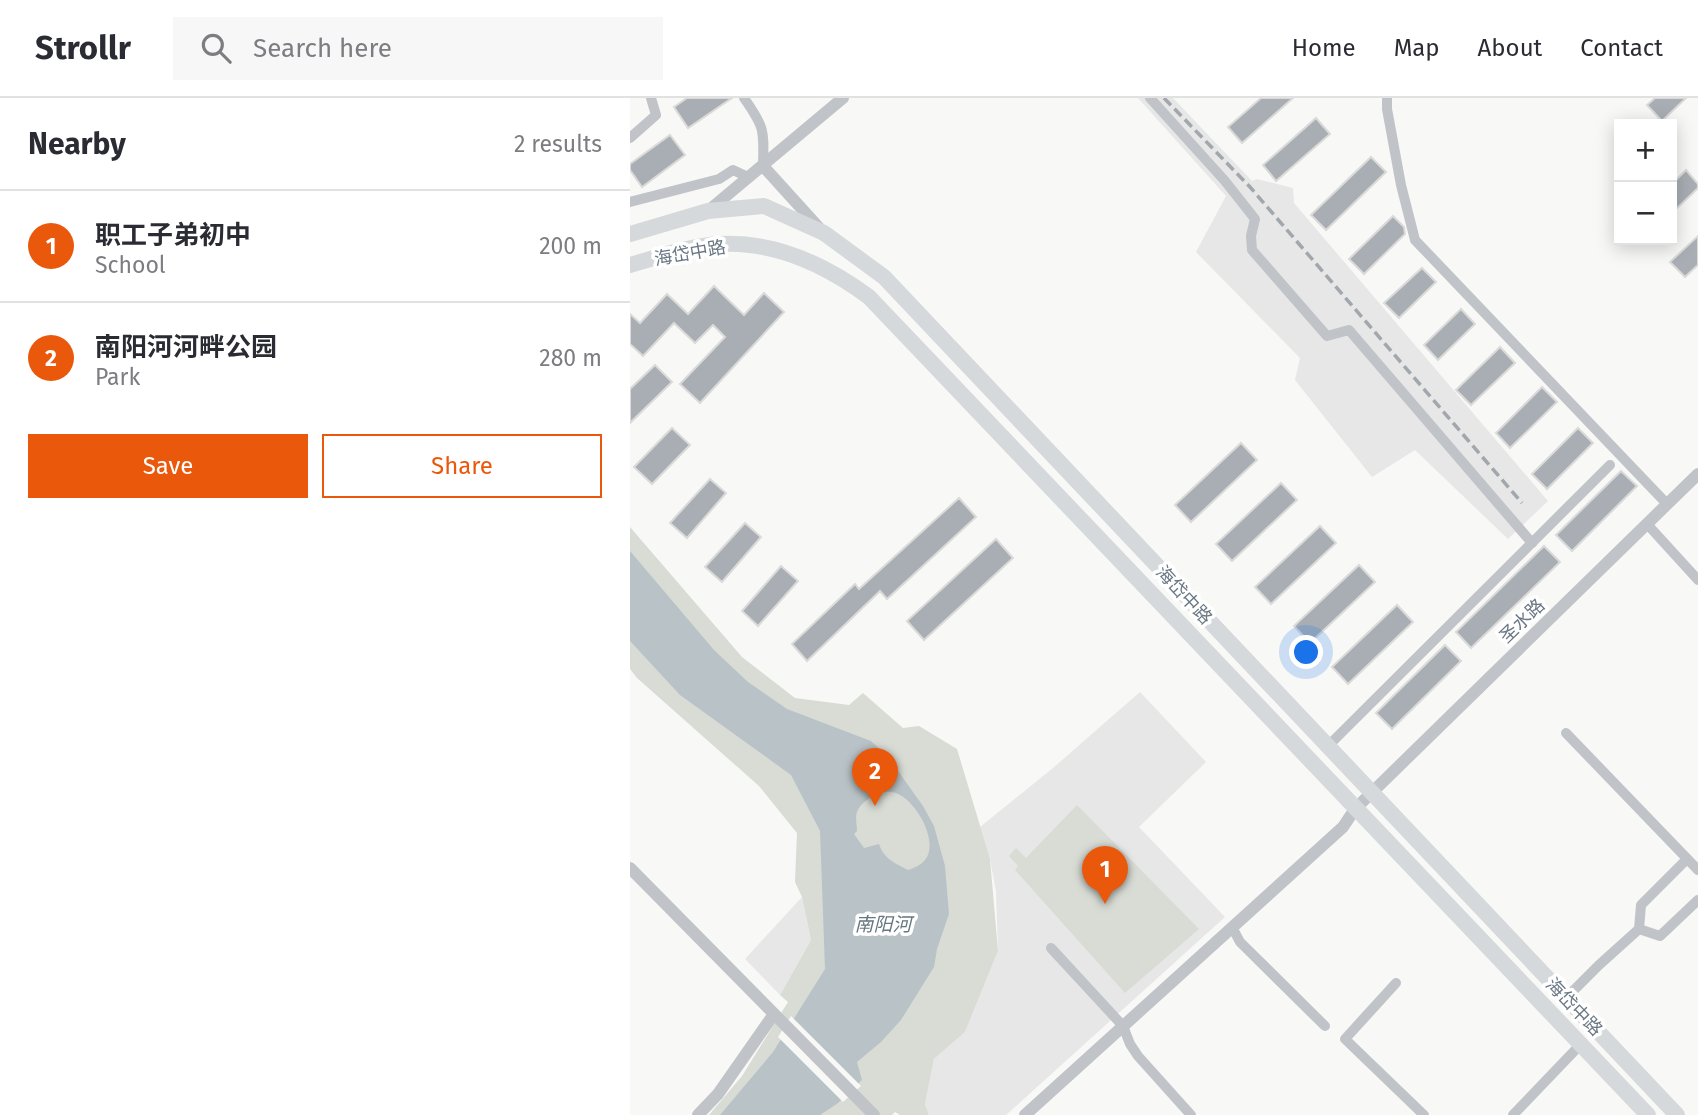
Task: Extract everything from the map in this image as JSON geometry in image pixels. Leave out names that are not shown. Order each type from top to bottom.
[{"type":"main road","name":"海岱中路","points":[[630,234],[708,211],[764,206],[824,233],[884,277],[1677,1115]]},
{"type":"main road","name":"海岱中路","points":[[630,265],[675,252],[718,244],[750,245],[797,257],[822,267],[869,297],[1648,1115]]},
{"type":"street","points":[[630,138],[656,115],[651,98]]},
{"type":"street","points":[[744,98],[759,119],[764,133],[762,166],[824,233]]},
{"type":"street","points":[[708,211],[843,98]]},
{"type":"street","points":[[1150,98],[1225,181],[1255,219],[1251,236],[1252,250],[1327,336],[1349,330],[1532,543]]},
{"type":"street","points":[[1387,98],[1401,185],[1415,240],[1667,504]]},
{"type":"street","points":[[630,202],[719,179],[733,170],[748,177]]},
{"type":"street","points":[[1327,747],[1610,466]]},
{"type":"street","name":"圣水路","points":[[1025,1115],[1343,827],[1354,809],[1698,474]]},
{"type":"street","points":[[1647,524],[1698,580]]},
{"type":"street","points":[[1566,733],[1698,870]]},
{"type":"street","points":[[1566,998],[1639,929],[1641,905],[1688,859]]},
{"type":"street","points":[[630,868],[874,1115]]},
{"type":"street","points":[[1639,929],[1660,936],[1698,900]]},
{"type":"street","points":[[1233,928],[1240,942],[1325,1026]]},
{"type":"street","points":[[1051,948],[1123,1026],[1138,1056],[1191,1115]]},
{"type":"street","points":[[1396,983],[1345,1039],[1424,1115]]},
{"type":"street","points":[[698,1115],[778,1019]]},
{"type":"street","points":[[1513,1115],[1580,1045]]},
{"type":"shaded area","points":[[1138,98],[1173,98],[1252,181],[1257,179],[1293,188],[1294,203],[1548,501],[1508,539],[1415,450],[1372,477],[1295,380],[1300,358],[1196,252],[1226,196]]},
{"type":"shaded area","points":[[630,527],[742,657],[795,698],[849,705],[863,693],[903,728],[919,726],[957,749],[990,859],[998,951],[965,1032],[934,1059],[925,1104],[929,1115],[900,1115],[895,1112],[892,1115],[709,1115],[742,1076],[788,1002],[780,995],[811,940],[802,897],[795,882],[797,833],[759,786],[630,669]]},
{"type":"shaded area","points":[[1140,692],[1206,762],[1139,827],[1225,917],[1006,1115],[929,1115],[925,1104],[934,1059],[965,1032],[998,951],[996,891],[980,827]]},
{"type":"shaded area","points":[[1077,805],[1199,929],[1125,993],[1015,870],[1018,866],[1009,856],[1016,848],[1026,858]]},
{"type":"shaded area","points":[[802,897],[811,940],[780,995],[745,959]]},
{"type":"water","name":"南阳河","points":[[630,551],[714,650],[748,682],[787,709],[871,741],[888,757],[934,826],[945,866],[949,914],[934,967],[901,1020],[881,1042],[857,1062],[862,1080],[838,1103],[820,1115],[720,1115],[773,1052],[825,969],[820,831],[791,775],[680,695],[630,641]],"holes":[[[883,792],[894,792],[905,798],[918,812],[927,831],[927,857],[911,869],[908,870],[890,860],[879,844],[864,848],[854,834],[857,831],[856,816],[859,809],[871,797]]]},
{"type":"pier","points":[[791,1016],[861,1086],[843,1102],[778,1037]]},
{"type":"building","points":[[687,98],[732,98],[688,128],[674,107]]},
{"type":"building","points":[[1261,98],[1293,98],[1242,143],[1228,127]]},
{"type":"building","points":[[1655,98],[1686,98],[1664,119],[1660,119],[1647,105]]},
{"type":"building","points":[[1316,118],[1330,134],[1276,181],[1263,165]]},
{"type":"building","points":[[670,135],[685,155],[642,187],[630,170],[630,164]]},
{"type":"building","points":[[1371,157],[1386,172],[1326,230],[1311,215]]},
{"type":"building","points":[[1686,170],[1698,184],[1698,188],[1677,208],[1677,182]]},
{"type":"building","points":[[1393,216],[1404,227],[1405,234],[1364,274],[1349,259]]},
{"type":"building","points":[[1698,236],[1698,265],[1685,277],[1670,262]]},
{"type":"building","points":[[1422,268],[1436,282],[1399,318],[1384,303]]},
{"type":"building","points":[[714,286],[744,315],[764,293],[784,312],[700,403],[680,384],[725,337],[713,325],[695,343],[674,323],[643,356],[630,344],[630,314],[640,323],[667,294],[688,314]]},
{"type":"building","points":[[1461,309],[1475,324],[1438,360],[1424,345]]},
{"type":"building","points":[[1500,347],[1515,363],[1471,405],[1456,390]]},
{"type":"building","points":[[655,365],[672,382],[630,423],[630,389]]},
{"type":"building","points":[[1542,387],[1557,402],[1510,448],[1496,433]]},
{"type":"building","points":[[672,428],[690,445],[652,484],[634,467]]},
{"type":"building","points":[[1578,428],[1593,443],[1547,489],[1532,474]]},
{"type":"building","points":[[1241,443],[1257,460],[1191,522],[1175,505]]},
{"type":"building","points":[[1621,471],[1637,486],[1572,551],[1556,535]]},
{"type":"building","points":[[710,479],[726,493],[687,538],[670,523]]},
{"type":"building","points":[[1281,483],[1297,500],[1232,561],[1216,544]]},
{"type":"building","points":[[959,498],[976,517],[887,599],[880,591],[807,661],[792,644],[855,584],[859,589]]},
{"type":"building","points":[[745,523],[761,537],[722,582],[705,567]]},
{"type":"building","points":[[1320,526],[1336,543],[1271,604],[1255,587]]},
{"type":"building","points":[[996,539],[1013,558],[924,640],[907,621]]},
{"type":"building","points":[[1544,546],[1560,562],[1471,648],[1456,632]]},
{"type":"building","points":[[1359,565],[1375,582],[1310,643],[1294,626]]},
{"type":"building","points":[[781,566],[798,581],[758,626],[742,611]]},
{"type":"building","points":[[1397,605],[1413,622],[1348,684],[1332,667]]},
{"type":"building","points":[[1445,645],[1461,661],[1392,729],[1376,713]]},
{"type":"railway","points":[[1164,98],[1250,187],[1522,503]]},
{"type":"place","name":"南阳河河畔公园","points":[[875,806]]},
{"type":"place","name":"职工子弟初中","points":[[1105,904]]}]
